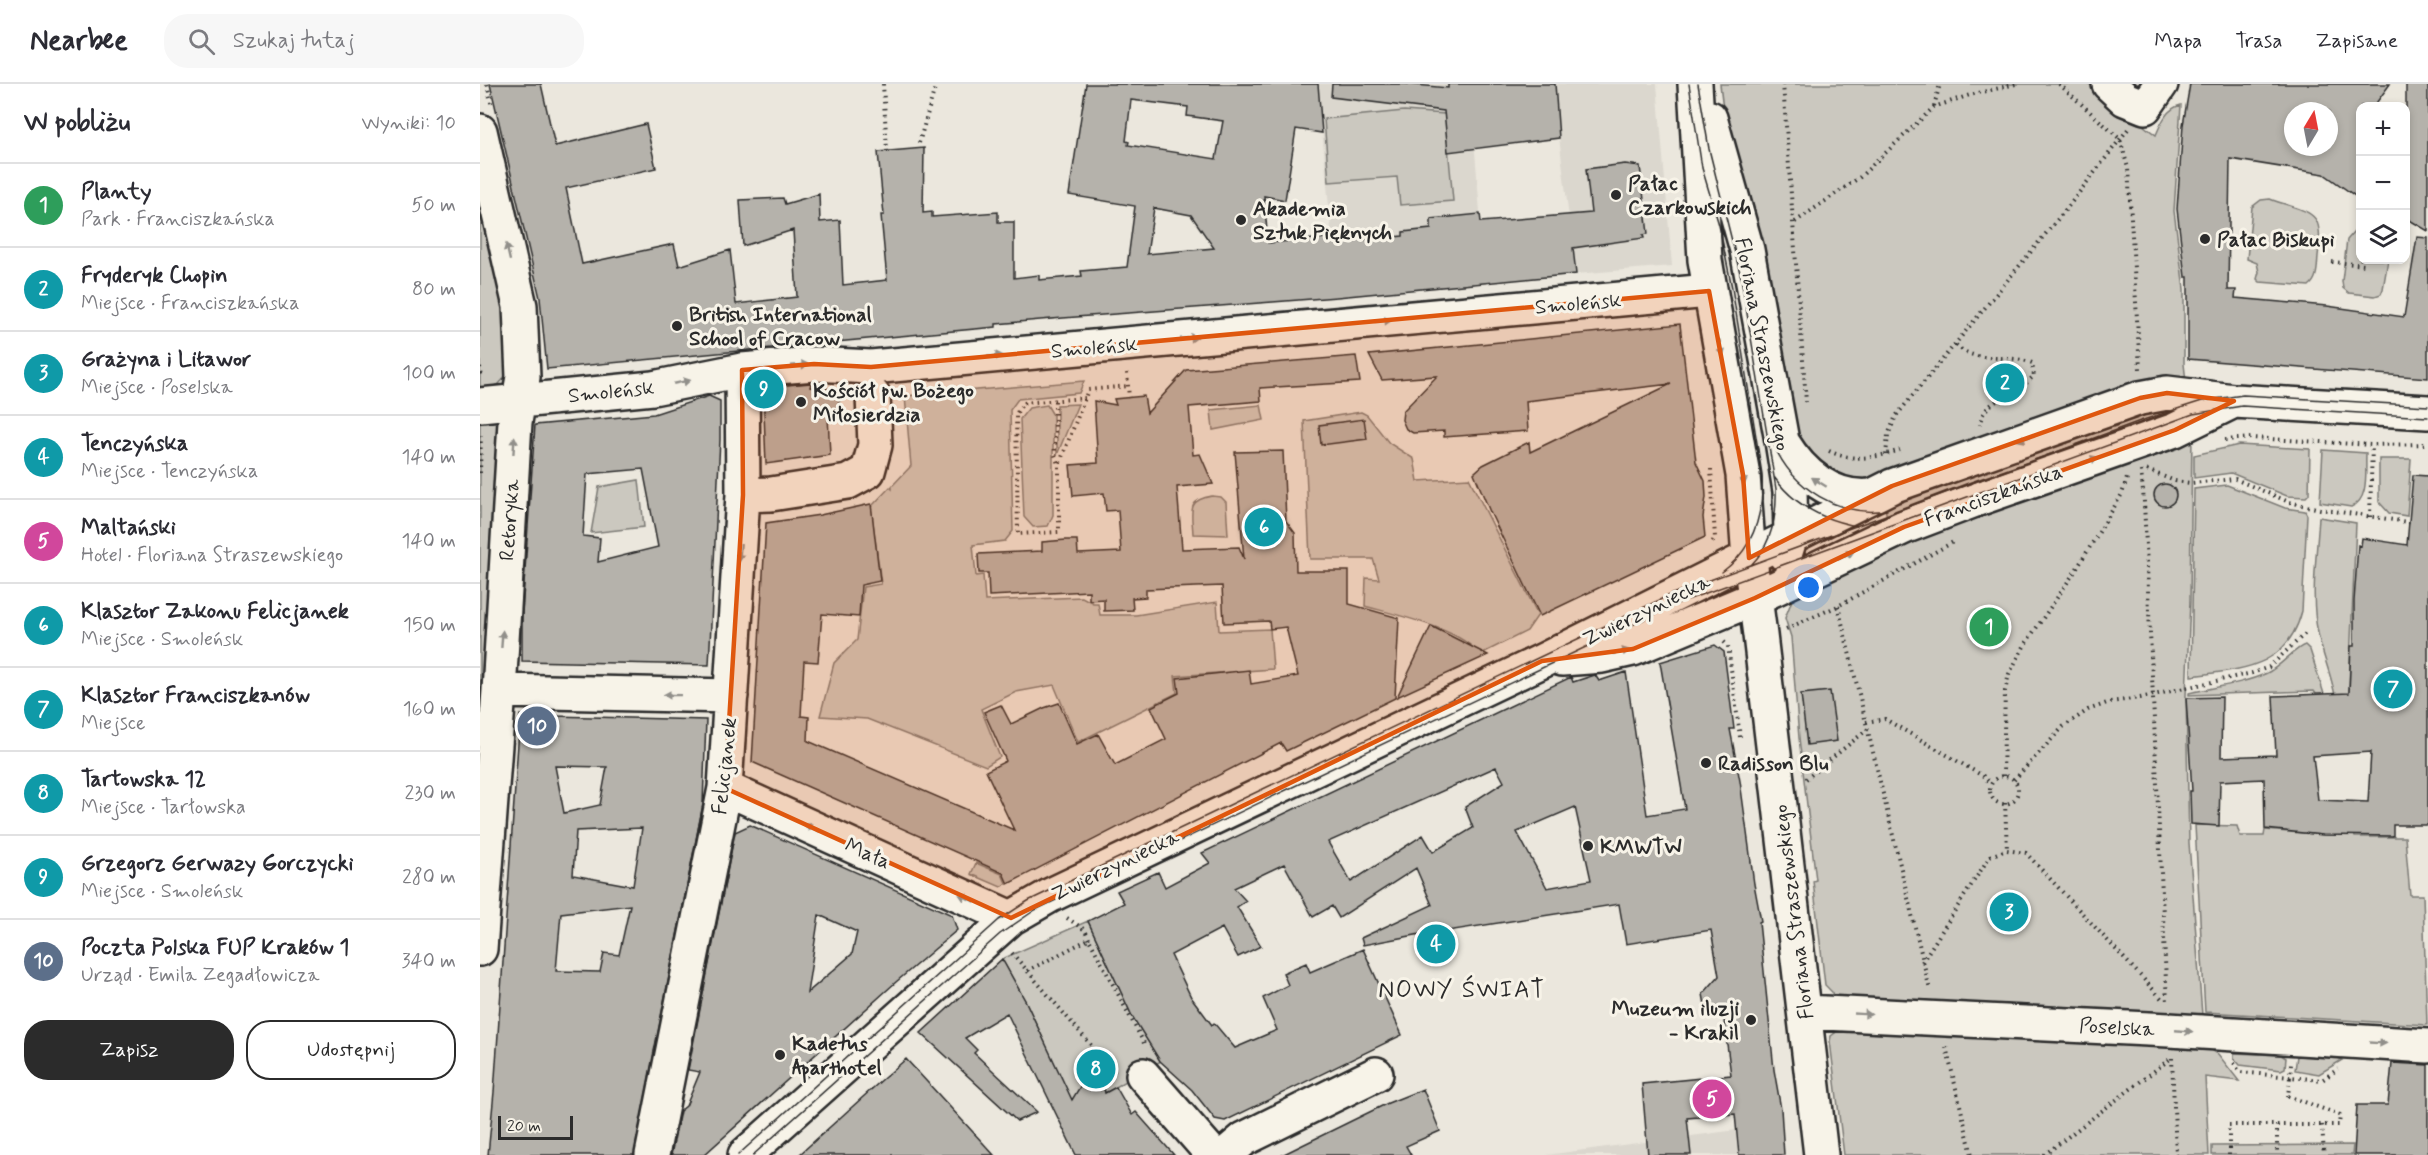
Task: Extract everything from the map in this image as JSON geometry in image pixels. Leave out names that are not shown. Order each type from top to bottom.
[{"type":"street","name":"Floriana Straszewskiego","points":[[1695,84],[1705,260],[1743,475],[1749,557],[1821,1155]]},
{"type":"street","name":"Floriana Straszewskiego","points":[[1700,84],[1747,250],[1790,491],[1791,536],[1784,559],[1755,598]]},
{"type":"street","points":[[2109,84],[2125,99],[2153,95]]},
{"type":"street","name":"Retoryka","points":[[480,131],[520,306],[523,378],[515,422],[500,691],[480,949]]},
{"type":"street","name":"Smoleńsk","points":[[481,415],[520,401],[652,388],[742,370],[814,364],[872,367],[1709,291]]},
{"type":"street","name":"Felicjanek","points":[[652,1155],[725,788],[743,495],[742,370]]},
{"type":"street","name":"Franciszkańska","points":[[1749,557],[1871,496],[1921,474],[2140,398],[2167,393],[2234,401],[2428,412]]},
{"type":"street","points":[[743,495],[771,494],[848,482],[868,471],[875,445],[873,395]]},
{"type":"street","name":"Franciszkańska","points":[[1755,598],[1904,527],[2175,430],[2234,401]]},
{"type":"street","points":[[1782,441],[1801,469],[1822,484],[1843,494],[1871,496]]},
{"type":"street","name":"Zwierzyniecka","points":[[745,1155],[1051,895],[1542,661],[1701,584],[1749,557]]},
{"type":"street","name":"Zwierzyniecka","points":[[1542,661],[1602,656],[1633,649],[1755,598]]},
{"type":"street","points":[[500,691],[731,696]]},
{"type":"street","name":"Mała","points":[[725,788],[1008,932]]},
{"type":"street","name":"Poselska","points":[[1805,1012],[1938,1017],[2171,1044],[2428,1046]]},
{"type":"street","points":[[1136,1068],[1213,1155]]},
{"type":"street","points":[[1225,1155],[1244,1139],[1376,1074]]},
{"type":"path","points":[[884,84],[887,151]]},
{"type":"path","points":[[919,143],[936,84]]},
{"type":"path","points":[[1783,84],[1807,410]]},
{"type":"path","points":[[1934,107],[1940,84]]},
{"type":"path","points":[[1795,223],[1860,177],[1934,107],[1970,95],[2016,84]]},
{"type":"path","points":[[2059,84],[2120,139],[2128,168],[2140,374]]},
{"type":"path","points":[[1827,450],[1842,457],[1861,458],[1886,454],[1888,435],[1896,416],[1956,345],[2120,139]]},
{"type":"path","points":[[2332,262],[2366,265]]},
{"type":"path","points":[[1956,345],[1965,354],[2008,360],[2021,358],[2032,363],[2034,376],[2017,391],[1994,402],[1983,411],[1980,425]]},
{"type":"path","points":[[1127,369],[1130,398]]},
{"type":"path","points":[[1059,540],[1059,465],[1088,390],[1128,386]]},
{"type":"path","points":[[1059,532],[1018,534],[1016,414],[1023,403],[1085,398]]},
{"type":"path","points":[[1055,400],[1055,455],[1059,465]]},
{"type":"path","points":[[480,473],[481,415]]},
{"type":"path","points":[[2219,441],[2252,438],[2372,445],[2428,444]]},
{"type":"path","points":[[2370,517],[2372,445]]},
{"type":"path","points":[[1707,549],[1715,538],[1710,467]]},
{"type":"path","points":[[1922,962],[1990,856],[2007,850],[2025,853],[2167,1005],[2144,502],[2140,468],[2175,481],[2191,483],[2235,479],[2289,502],[2414,524]]},
{"type":"path","points":[[2003,776],[2005,691],[2014,660],[2058,598],[2122,494],[2129,471],[2118,475]]},
{"type":"path","points":[[1785,629],[1838,606],[1961,538]]},
{"type":"path","points":[[1838,606],[1922,962],[1938,1017],[1971,1155]]},
{"type":"path","points":[[2014,780],[2047,743],[2076,717],[2099,705],[2252,673],[2269,667],[2308,631]]},
{"type":"path","points":[[1866,722],[1885,719],[1983,776],[1991,784],[1993,798],[2005,803],[2014,800],[2018,792],[2014,780]]},
{"type":"path","points":[[1801,781],[1868,729]]},
{"type":"path","points":[[1991,784],[2003,776],[2014,780]]},
{"type":"path","points":[[2005,803],[2007,850]]},
{"type":"path","points":[[1060,913],[1085,930],[1136,1068]]},
{"type":"path","points":[[1008,932],[1027,971],[1136,1068]]},
{"type":"path","points":[[1027,971],[1089,939]]},
{"type":"path","points":[[2044,1155],[2171,1044]]},
{"type":"path","points":[[2171,1044],[2176,1155]]},
{"type":"path","points":[[2229,1056],[2241,1072],[2322,1080],[2339,1068]]},
{"type":"path","points":[[2229,1155],[2229,1125],[2339,1125],[2340,1115],[2288,1096],[2291,1060]]},
{"type":"path","points":[[2277,1125],[2277,1155]]},
{"type":"path","points":[[2322,1125],[2324,1155]]},
{"type":"highlighted area","points":[[1709,291],[1743,475],[1749,558],[1892,486],[2140,398],[2167,393],[2234,401],[2175,430],[1904,527],[1755,598],[1633,649],[1542,661],[1011,918],[725,788],[743,495],[742,370],[814,364],[871,367]]},
{"type":"shaded area","points":[[1209,84],[1657,84],[1672,266],[1576,274],[1556,113],[1472,116],[1486,284],[1337,297],[1319,96]]},
{"type":"shaded area","points":[[1720,84],[2092,84],[2125,115],[2127,113],[2156,135],[2168,113],[2181,105],[2174,211],[2184,289],[2184,364],[2192,433],[2190,601],[2186,696],[2189,843],[2202,1015],[2213,1051],[2218,1054],[2239,1081],[2205,1077],[2209,1155],[1844,1155],[1830,1041],[1831,1036],[1838,1031],[1832,992],[1825,985],[1813,881],[1816,880],[1799,738],[1791,637],[1785,618],[1794,595],[1895,542],[1875,477],[1852,478],[1842,475],[1798,447],[1727,142]]},
{"type":"shaded area","points":[[1404,111],[1445,114],[1453,201],[1400,205],[1397,177],[1329,182],[1324,119]]},
{"type":"shaded area","points":[[480,171],[502,264],[508,374],[498,385],[480,388]]},
{"type":"shaded area","points":[[2270,199],[2305,211],[2316,221],[2320,240],[2317,268],[2316,276],[2309,286],[2260,282],[2257,279],[2259,272],[2257,263],[2247,259],[2252,207],[2261,200]]},
{"type":"shaded area","points":[[2356,232],[2356,264],[2387,264],[2381,294],[2375,296],[2349,293],[2343,288],[2347,240]]},
{"type":"shaded area","points":[[1084,381],[1079,393],[1018,399],[1010,410],[1013,531],[1005,541],[973,545],[976,576],[983,575],[985,601],[1082,597],[1098,603],[1100,615],[1136,615],[1217,602],[1219,631],[1270,629],[1273,669],[1175,676],[1177,693],[1078,742],[1054,685],[1016,692],[981,709],[1000,757],[986,766],[867,719],[820,716],[834,663],[857,640],[863,587],[881,584],[871,507],[890,487],[892,489],[892,486],[911,466],[905,396]]},
{"type":"shaded area","points":[[1078,404],[1057,455],[1057,405]]},
{"type":"shaded area","points":[[1047,405],[1053,415],[1053,515],[1048,526],[1033,527],[1024,517],[1020,419],[1029,408]]},
{"type":"shaded area","points":[[1261,405],[1264,420],[1213,430],[1211,410]]},
{"type":"shaded area","points":[[1361,412],[1367,415],[1389,443],[1414,459],[1418,481],[1469,478],[1538,615],[1527,631],[1479,655],[1471,646],[1444,631],[1410,618],[1365,606],[1366,578],[1379,579],[1373,559],[1310,559],[1304,421]]},
{"type":"shaded area","points":[[480,419],[500,419],[480,834]]},
{"type":"shaded area","points":[[2239,445],[2310,449],[2309,494],[2306,497],[2287,496],[2231,473],[2194,478],[2194,455]]},
{"type":"shaded area","points":[[2323,450],[2366,453],[2364,491],[2357,503],[2351,507],[2320,502]]},
{"type":"shaded area","points":[[2379,459],[2411,459],[2407,516],[2389,513],[2379,502]]},
{"type":"shaded area","points":[[639,480],[644,527],[591,533],[599,487]]},
{"type":"shaded area","points":[[2227,485],[2285,508],[2305,511],[2307,515],[2302,611],[2295,630],[2285,645],[2260,663],[2244,668],[2191,676],[2194,489]]},
{"type":"shaded area","points":[[1212,496],[1221,497],[1226,502],[1228,535],[1193,534],[1192,508],[1194,504]]},
{"type":"shaded area","points":[[2319,517],[2356,523],[2348,709],[2337,709],[2316,619],[2314,605]]},
{"type":"shaded area","points":[[2305,645],[2310,650],[2324,694],[2316,694],[2314,691],[2189,695],[2189,693],[2258,677]]},
{"type":"shaded area","points":[[2195,825],[2237,826],[2240,836],[2264,836],[2265,830],[2327,835],[2354,834],[2355,837],[2405,837],[2410,895],[2423,895],[2427,1025],[2205,1012]]},
{"type":"shaded area","points":[[976,863],[1002,874],[1006,883],[1001,887],[971,874]]},
{"type":"shaded area","points":[[1088,921],[1132,1016],[1161,1061],[1076,1110],[1026,1002],[1002,959]]},
{"type":"shaded area","points":[[2234,1053],[2281,1055],[2286,1058],[2285,1068],[2281,1070],[2240,1065],[2234,1058]]},
{"type":"shaded area","points":[[2297,1056],[2342,1060],[2319,1074],[2295,1070]]},
{"type":"shaded area","points":[[1781,1125],[1785,1155],[1546,1155],[1737,1130]]},
{"type":"shaded area","points":[[2353,1145],[2352,1155],[2212,1155],[2212,1146]]},
{"type":"building","points":[[490,84],[541,84],[555,146],[646,124],[656,168],[566,188],[582,264],[674,244],[679,266],[730,250],[736,304],[797,297],[793,230],[743,246],[740,200],[783,198],[785,204],[819,194],[820,222],[840,220],[843,285],[887,280],[878,152],[924,148],[923,213],[932,212],[932,217],[998,212],[998,222],[1014,222],[1014,278],[1039,275],[1039,280],[1082,276],[1081,271],[1127,267],[1135,206],[1069,195],[1086,84],[1318,84],[1322,133],[1296,129],[1285,200],[1264,196],[1268,243],[1361,235],[1361,240],[1403,236],[1403,232],[1431,229],[1431,219],[1480,214],[1481,222],[1591,213],[1586,169],[1625,164],[1640,166],[1648,234],[1643,235],[1644,238],[1573,248],[1576,274],[1337,297],[996,324],[996,327],[547,369],[540,298]],"holes":[[[1131,100],[1188,107],[1187,116],[1223,121],[1216,159],[1128,145],[1129,142],[1126,141]],[[1154,208],[1191,215],[1214,248],[1147,254]]]},
{"type":"building","points":[[1332,84],[1405,84],[1448,88],[1448,84],[1555,84],[1559,138],[1448,152],[1444,111],[1331,97]]},
{"type":"building","name":"Pałac Biskupi","points":[[2190,84],[2390,84],[2377,102],[2356,102],[2356,196],[2324,174],[2230,159],[2228,290],[2236,290],[2235,298],[2327,306],[2404,317],[2417,237],[2428,238],[2428,378],[2188,359],[2188,277],[2185,277],[2177,209],[2183,125]]},
{"type":"building","points":[[2406,84],[2428,84],[2428,231],[2410,220],[2410,102],[2406,102]]},
{"type":"building","points":[[1680,324],[1696,462],[1705,481],[1706,497],[1703,517],[1705,537],[1540,616],[1490,512],[1474,473],[1483,465],[1529,442],[1530,452],[1671,384],[1526,401],[1528,431],[1444,437],[1444,431],[1413,433],[1406,429],[1402,420],[1403,411],[1437,376],[1382,380],[1369,355]]},
{"type":"building","points":[[1356,356],[1360,382],[1260,388],[1261,401],[1189,407],[1193,455],[1200,454],[1213,484],[1177,487],[1182,549],[1239,547],[1244,559],[1235,452],[1283,451],[1286,521],[1295,533],[1296,571],[1349,571],[1349,604],[1399,618],[1395,698],[1286,751],[1281,743],[1008,884],[1003,873],[752,762],[766,523],[871,504],[880,581],[861,585],[859,617],[822,614],[818,662],[804,661],[801,716],[809,717],[808,741],[1014,830],[986,771],[1006,761],[984,712],[1001,705],[1011,724],[1059,703],[1077,744],[1098,734],[1115,765],[1166,739],[1151,707],[1179,693],[1177,678],[1249,670],[1251,684],[1298,676],[1286,627],[1270,629],[1269,621],[1224,623],[1222,586],[1146,589],[1146,597],[1132,598],[1133,610],[1104,611],[1104,599],[1089,600],[1089,591],[989,596],[988,573],[979,573],[978,554],[1042,551],[1042,542],[1066,540],[1077,540],[1078,554],[1121,552],[1118,510],[1106,511],[1104,493],[1073,496],[1070,465],[1098,463],[1094,401],[1116,405],[1114,399],[1144,396],[1147,413],[1186,370]]},
{"type":"building","points":[[811,383],[810,387],[832,389],[840,400],[828,416],[830,455],[766,464],[763,387]]},
{"type":"building","points":[[709,396],[720,401],[709,665],[522,661],[522,613],[535,425],[654,414]],"holes":[[[643,469],[658,547],[598,562],[600,538],[583,536],[587,474]]]},
{"type":"building","points":[[1364,419],[1367,439],[1321,445],[1319,425]]},
{"type":"building","points":[[2413,475],[2428,476],[2428,825],[2393,825],[2393,836],[2323,835],[2265,829],[2264,779],[2220,781],[2219,826],[2191,824],[2190,791],[2192,791],[2186,698],[2222,697],[2221,757],[2276,755],[2273,696],[2349,693],[2351,646],[2354,646],[2358,545],[2361,546],[2362,538],[2407,545]],"holes":[[[2371,752],[2368,802],[2318,800],[2313,756]]]},
{"type":"building","points":[[2165,484],[2173,487],[2176,495],[2173,503],[2165,506],[2157,503],[2154,495],[2157,487]]},
{"type":"building","points":[[1431,626],[1488,655],[1397,697]]},
{"type":"building","points":[[1715,645],[1724,652],[1734,729],[1730,729],[1761,921],[1759,922],[1774,1070],[1781,1109],[1784,1155],[1739,1155],[1735,1114],[1687,1118],[1691,1155],[1648,1155],[1642,1084],[1731,1075],[1723,1013],[1713,1014],[1705,1005],[1703,994],[1719,976],[1711,930],[1626,944],[1619,904],[1447,931],[1451,953],[1425,957],[1421,934],[1363,945],[1361,938],[1432,905],[1416,868],[1339,918],[1332,906],[1313,917],[1284,864],[1234,888],[1246,901],[1237,907],[1261,946],[1238,957],[1222,928],[1171,955],[1191,997],[1212,1025],[1214,1023],[1235,1048],[1277,1030],[1263,998],[1288,985],[1283,973],[1306,963],[1310,972],[1363,949],[1402,1035],[1225,1121],[1215,1119],[1192,1090],[1160,1061],[1132,1016],[1088,921],[1124,903],[1117,891],[1158,872],[1165,887],[1210,863],[1202,853],[1571,677],[1573,682],[1595,675],[1599,681],[1626,672],[1647,815],[1685,809],[1660,662]],"holes":[[[1496,767],[1504,782],[1465,807],[1473,828],[1433,852],[1423,835],[1351,882],[1328,842]],[[1575,807],[1591,880],[1547,888],[1517,832]]]},
{"type":"building","points":[[1830,691],[1837,741],[1807,745],[1801,694]]},
{"type":"building","points":[[536,714],[706,720],[703,804],[634,1155],[488,1155],[520,715],[534,717]],"holes":[[[555,766],[607,767],[600,805],[564,813]],[[642,828],[633,886],[573,875],[576,831]],[[630,905],[619,955],[604,953],[600,972],[556,971],[561,913]]]},
{"type":"building","points":[[750,825],[952,915],[957,930],[704,1155],[671,1155],[680,1111],[686,1106],[700,1072],[688,1070],[735,832]],"holes":[[[819,915],[857,932],[852,954],[807,993]]]},
{"type":"building","points":[[1002,959],[1026,1002],[1072,1100],[1098,1057],[1105,1093],[1116,1087],[1132,1115],[1136,1112],[1174,1155],[1076,1155],[1007,1013],[965,1038],[977,1050],[974,1053],[1037,1112],[1017,1121],[921,1033]]},
{"type":"building","points":[[906,1059],[994,1155],[799,1155],[884,1078]]},
{"type":"building","points":[[2392,1063],[2428,1065],[2428,1155],[2354,1155],[2357,1105],[2388,1105]]},
{"type":"building","points":[[1423,1089],[1440,1131],[1406,1146],[1411,1155],[1282,1155],[1388,1103]]},
{"type":"tram line","points":[[1689,84],[1702,168],[1719,225],[1732,288],[1762,474],[1761,502],[1755,529],[1742,552],[1722,572]]},
{"type":"tram line","points":[[1698,84],[1709,149],[1741,277],[1776,489],[1772,530],[1764,548],[1751,565]]},
{"type":"tram line","points":[[738,1155],[999,920],[1028,901],[1672,594],[2140,421],[2202,401],[2243,395],[2428,406]]},
{"type":"tram line","points":[[753,1155],[1000,934],[1035,910],[1676,604],[2193,414],[2242,406],[2428,417]]},
{"type":"tram line","points":[[1774,445],[1793,474],[1805,487],[1820,497],[1852,509],[1887,510]]},
{"type":"tram line","points":[[1774,477],[1791,496],[1810,510],[1832,520],[1857,526]]},
{"type":"place","name":"Pałac Czarkowskich","points":[[1616,195]]},
{"type":"place","name":"Akademia Sztuk Pięknych","points":[[1241,220]]},
{"type":"place","name":"Pałac Biskupi","points":[[2205,239]]},
{"type":"place","name":"British International School of Cracow","points":[[677,326]]},
{"type":"place","name":"Fryderyk Chopin","points":[[2005,383]]},
{"type":"place","name":"Grzegorz Gerwazy Gorczycki","points":[[764,389]]},
{"type":"place","name":"Kościół pw. Bożego Miłosierdzia","points":[[801,402]]},
{"type":"place","name":"Klasztor Zakonu Felicjanek","points":[[1264,527]]},
{"type":"place","name":"Planty","points":[[1989,627]]},
{"type":"place","name":"Klasztor Franciszkanów","points":[[2393,689]]},
{"type":"place","name":"Poczta Polska FUP Kraków 1","points":[[537,726]]},
{"type":"place","name":"Radisson Blu","points":[[1706,763]]},
{"type":"place","name":"KMWTW","points":[[1588,846]]},
{"type":"place","name":"Grażyna i Litawor","points":[[2009,912]]},
{"type":"place","name":"Tenczyńska","points":[[1436,944]]},
{"type":"place","name":"Muzeum iluzji - Krakil","points":[[1751,1020]]},
{"type":"place","name":"Kadetus Aparthotel","points":[[780,1055]]},
{"type":"place","name":"Tartowska 12","points":[[1096,1069]]},
{"type":"place","name":"Maltański","points":[[1712,1099]]},
{"type":"district","name":"NOWY ŚWIAT","points":[[1462,989]]}]
